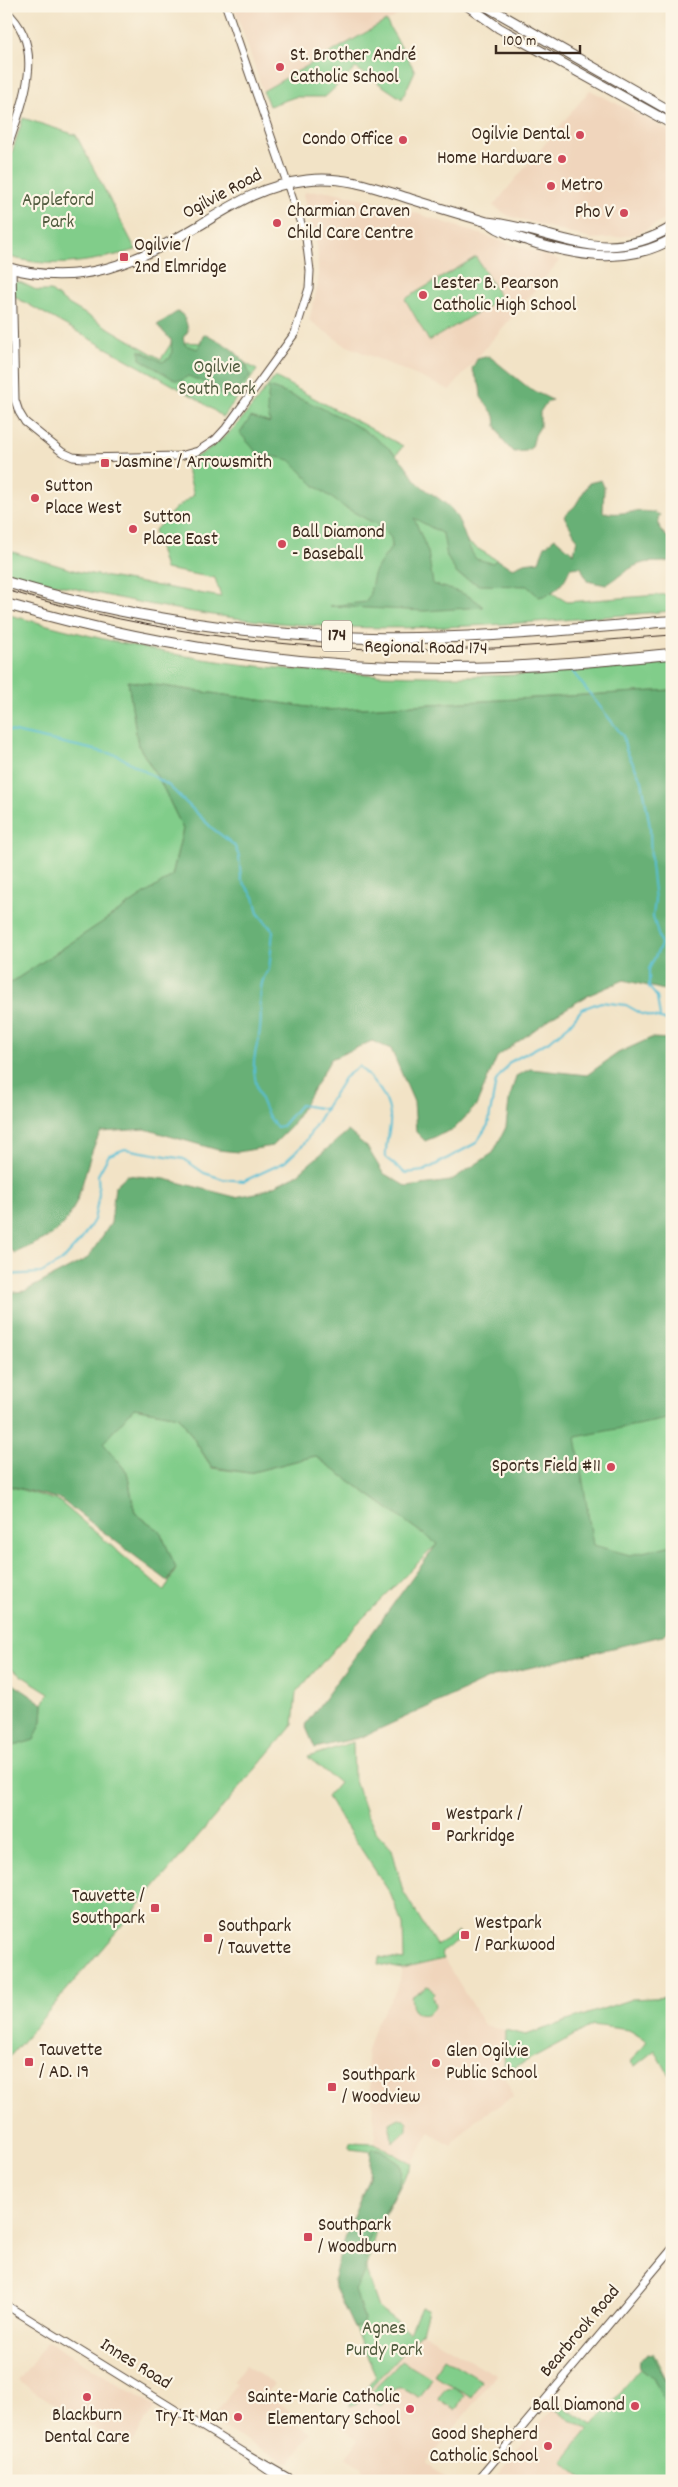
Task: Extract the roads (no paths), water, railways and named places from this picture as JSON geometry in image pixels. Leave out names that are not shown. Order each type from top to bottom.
[{"type":"highway","name":"Regional Road 174","points":[[6,582],[98,605],[179,620],[306,635],[371,638],[472,635],[672,621]]},
{"type":"highway","name":"Regional Road 174","points":[[6,604],[88,625],[193,648],[315,663],[403,667],[502,667],[672,654]]},
{"type":"main road","points":[[468,6],[499,28],[625,100],[672,124]]},
{"type":"main road","points":[[486,6],[672,112]]},
{"type":"main road","points":[[625,100],[631,90]]},
{"type":"main road","name":"Ogilvie Road","points":[[9,268],[40,274],[72,274],[126,264],[171,242],[251,194],[288,183],[322,178],[351,181],[487,222],[505,224],[579,244],[603,247],[638,242],[672,227]]},
{"type":"main road","name":"Ogilvie Road","points":[[487,222],[500,231],[514,236],[584,256],[634,254],[672,239]]},
{"type":"street","points":[[9,268],[15,400],[25,422],[58,449],[72,457],[176,456],[188,454],[207,446],[226,428],[295,333],[303,314],[309,288],[308,250],[288,183],[226,6]]},
{"type":"street","points":[[6,11],[22,33],[30,70],[26,98],[6,154]]},
{"type":"street","name":"Bearbrook Road","points":[[477,2481],[672,2249]]},
{"type":"street","name":"Innes Road","points":[[6,2305],[245,2453],[294,2481]]},
{"type":"street","name":"Innes Road","points":[[245,2453],[284,2481]]},
{"type":"waterway","points":[[572,671],[623,736],[626,750],[642,781],[650,827],[651,865],[655,900],[653,916],[661,945],[649,969],[649,987],[657,997],[660,1017]]},
{"type":"waterway","points":[[6,730],[117,755],[168,785],[212,828],[234,845],[239,856],[241,879],[254,897],[258,913],[273,931],[269,970],[262,983],[260,998],[261,1022],[254,1062],[254,1074],[261,1099],[268,1115],[277,1127],[282,1126],[300,1105],[326,1109]]},
{"type":"waterway","points":[[6,1275],[41,1273],[62,1261],[82,1239],[94,1220],[99,1194],[98,1175],[109,1155],[125,1149],[184,1159],[204,1173],[223,1179],[244,1181],[285,1162],[304,1144],[344,1078],[359,1066],[373,1080],[383,1095],[390,1112],[386,1158],[405,1173],[424,1171],[476,1143],[488,1125],[496,1081],[510,1062],[551,1040],[569,1025],[582,1009],[601,1002],[626,1005],[642,1014],[672,1022]]},
{"type":"tram line","points":[[6,590],[63,606],[177,630],[235,638],[351,648],[468,649],[672,635]]},
{"type":"place","name":"St. Brother André Catholic School","points":[[280,67]]},
{"type":"place","name":"Ogilvie Dental","points":[[580,135]]},
{"type":"place","name":"Condo Office","points":[[403,140]]},
{"type":"place","name":"Home Hardware","points":[[562,159]]},
{"type":"place","name":"Metro","points":[[551,186]]},
{"type":"place","name":"Pho V","points":[[624,213]]},
{"type":"place","name":"Charmian Craven Child Care Centre","points":[[277,223]]},
{"type":"place","name":"Ogilvie / 2nd Elmridge","points":[[124,257]]},
{"type":"place","name":"Lester B. Pearson Catholic High School","points":[[423,295]]},
{"type":"place","name":"Jasmine / Arrowsmith","points":[[105,463]]},
{"type":"place","name":"Sutton Place West","points":[[35,498]]},
{"type":"place","name":"Sutton Place East","points":[[133,529]]},
{"type":"place","name":"Ball Diamond - Baseball","points":[[282,544]]},
{"type":"place","name":"Sports Field #11","points":[[611,1467]]},
{"type":"place","name":"Westpark / Parkridge","points":[[436,1826]]},
{"type":"place","name":"Tauvette / Southpark","points":[[155,1908]]},
{"type":"place","name":"Westpark / Parkwood","points":[[465,1935]]},
{"type":"place","name":"Southpark / Tauvette","points":[[208,1938]]},
{"type":"place","name":"Tauvette / AD. 19","points":[[29,2062]]},
{"type":"place","name":"Glen Ogilvie Public School","points":[[436,2063]]},
{"type":"place","name":"Southpark / Woodview","points":[[332,2087]]},
{"type":"place","name":"Southpark / Woodburn","points":[[308,2237]]},
{"type":"place","name":"Blackburn Dental Care","points":[[87,2397]]},
{"type":"place","name":"Ball Diamond","points":[[635,2406]]},
{"type":"place","name":"Sainte-Marie Catholic Elementary School","points":[[410,2409]]},
{"type":"place","name":"Try It Man","points":[[238,2417]]},
{"type":"place","name":"Good Shepherd Catholic School","points":[[548,2446]]},
{"type":"park label","name":"Appleford Park","points":[[58,212]]},
{"type":"park label","name":"Ogilvie South Park","points":[[217,379]]},
{"type":"park label","name":"Agnes Purdy Park","points":[[384,2340]]}]
